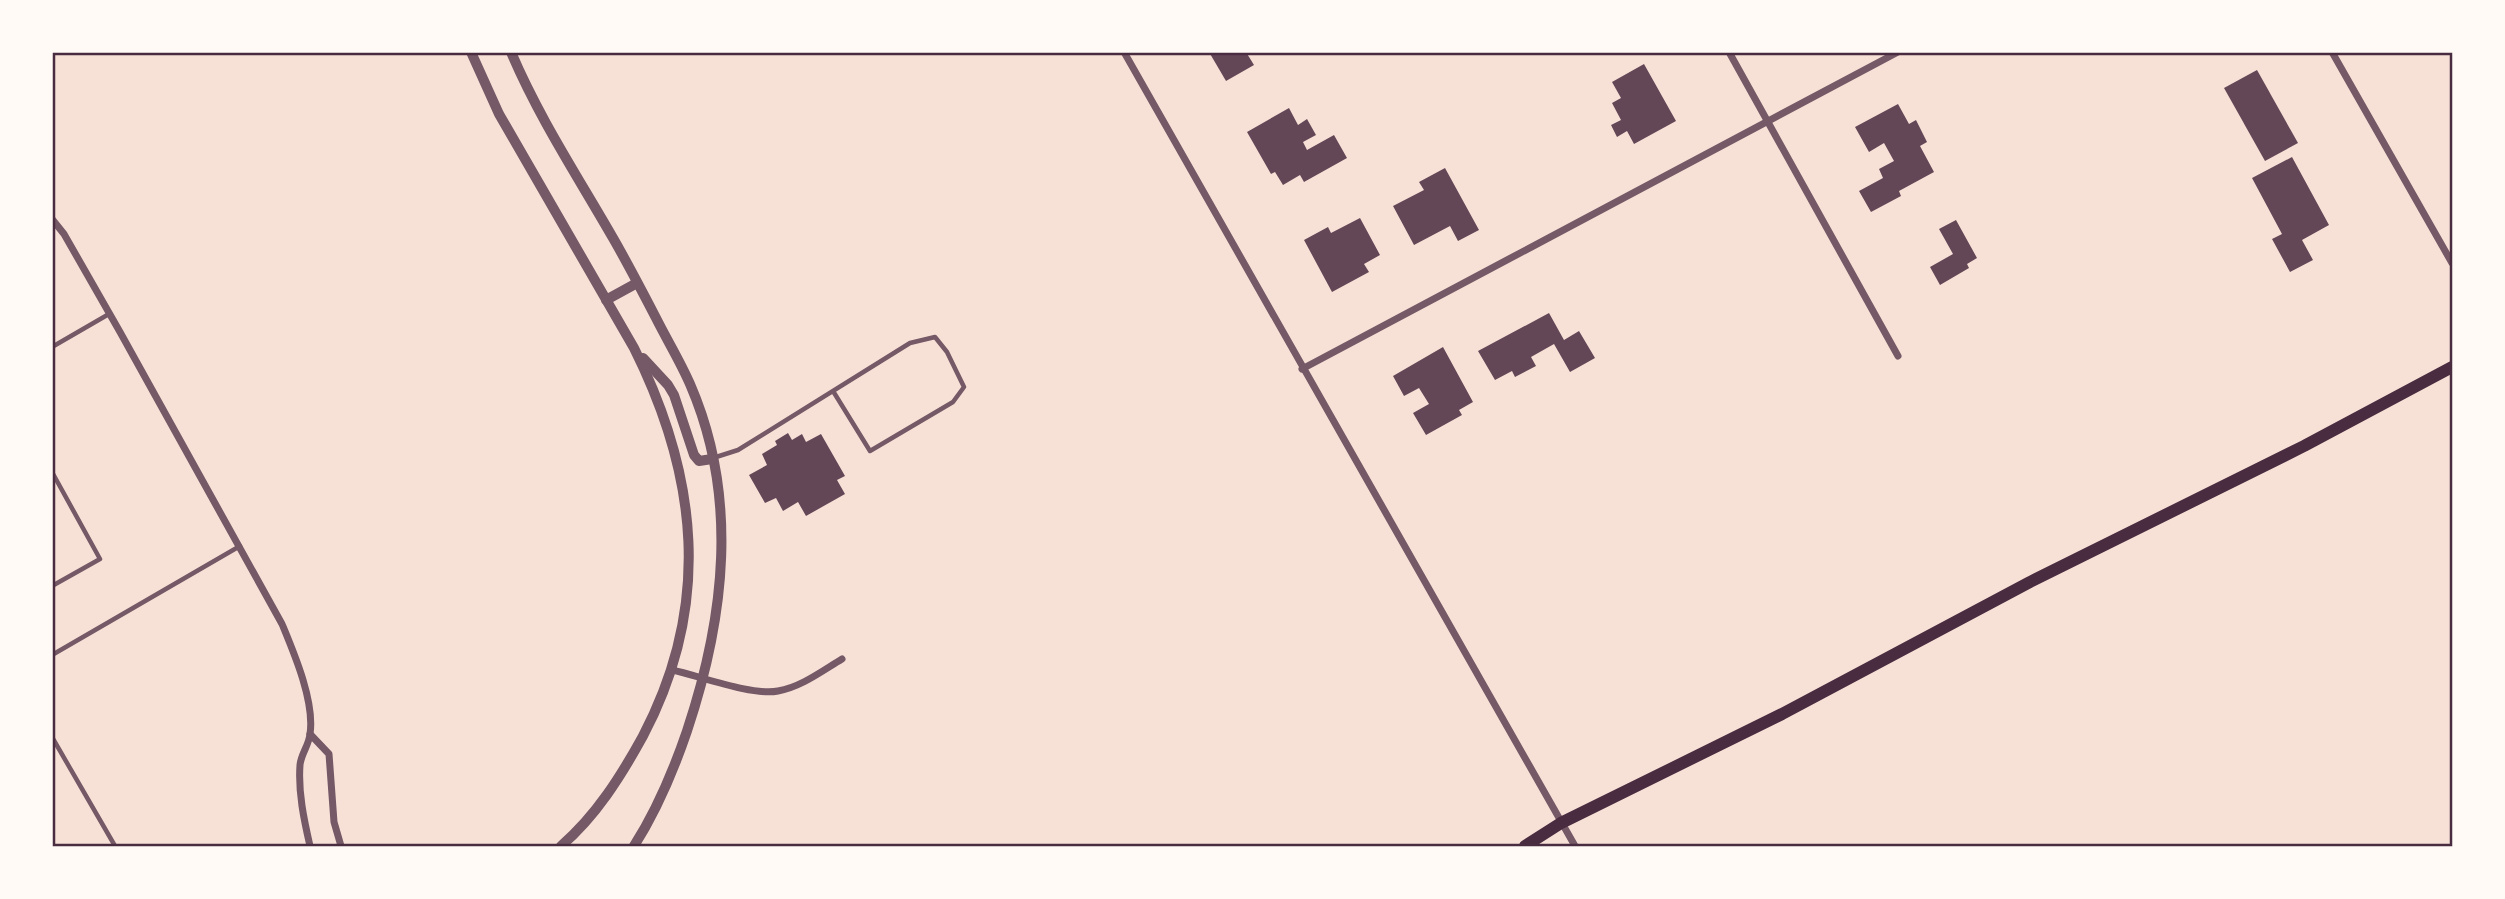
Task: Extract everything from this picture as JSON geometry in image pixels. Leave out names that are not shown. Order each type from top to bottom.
[{"type":"main road","points":[[1525,846],[1561,823],[1782,714],[2030,582],[2304,446],[2452,367]]},
{"type":"street","points":[[471,52],[499,114],[634,348],[663,410],[683,482],[690,566],[672,670],[656,710],[629,762],[609,792],[561,846]]},
{"type":"street","points":[[511,52],[548,129],[614,239],[690,384],[703,419],[720,502],[720,591],[715,631],[704,677],[663,795],[634,846]]},
{"type":"street","points":[[1124,52],[1575,846]]},
{"type":"street","points":[[1729,52],[1898,356]]},
{"type":"street","points":[[1302,369],[1898,52]]},
{"type":"street","points":[[2332,52],[2452,263]]},
{"type":"street","points":[[52,219],[64,234],[109,313],[282,624],[297,661],[307,699],[310,734],[300,762],[300,788],[310,846]]},
{"type":"street","points":[[606,300],[637,283]]},
{"type":"street","points":[[634,348],[674,395],[694,455],[699,461],[712,459]]},
{"type":"street","points":[[672,670],[756,692],[779,691],[805,681],[842,659]]},
{"type":"street","points":[[310,734],[329,754],[334,822],[341,846]]},
{"type":"lane","points":[[52,347],[109,313]]},
{"type":"lane","points":[[712,459],[738,450],[910,343],[935,337],[947,352],[964,387],[953,402],[870,450],[833,391]]},
{"type":"lane","points":[[52,472],[100,559],[52,586]]},
{"type":"lane","points":[[52,654],[240,546]]},
{"type":"lane","points":[[52,737],[115,846]]},
{"type":"building","points":[[1209,52],[1246,52],[1254,65],[1226,81]]},
{"type":"building","points":[[1644,64],[1676,121],[1634,144],[1627,131],[1617,137],[1611,125],[1621,120],[1612,103],[1621,98],[1612,82]]},
{"type":"building","points":[[2257,70],[2298,143],[2265,161],[2224,88]]},
{"type":"building","points":[[1898,104],[1909,124],[1916,120],[1927,142],[1920,146],[1934,172],[1899,191],[1901,196],[1871,212],[1859,191],[1883,178],[1879,169],[1894,161],[1884,143],[1869,152],[1855,127]]},
{"type":"building","points":[[1289,108],[1298,125],[1307,119],[1316,135],[1303,142],[1307,150],[1334,135],[1347,158],[1304,182],[1300,175],[1283,185],[1275,172],[1271,174],[1247,132]]},
{"type":"building","points":[[2292,157],[2329,225],[2302,240],[2313,260],[2290,272],[2272,239],[2282,234],[2252,178]]},
{"type":"building","points":[[1445,168],[1479,230],[1458,241],[1450,226],[1414,245],[1393,206],[1424,190],[1419,182]]},
{"type":"building","points":[[1360,218],[1380,255],[1364,264],[1369,272],[1332,292],[1304,240],[1328,227],[1331,233]]},
{"type":"building","points":[[1956,220],[1977,258],[1967,264],[1969,268],[1940,285],[1930,267],[1953,254],[1939,229]]},
{"type":"building","points":[[1549,313],[1564,340],[1579,331],[1595,358],[1570,372],[1554,344],[1531,357],[1536,366],[1515,377],[1512,371],[1495,380],[1478,351]]},
{"type":"building","points":[[1443,347],[1473,402],[1459,410],[1462,415],[1426,435],[1413,413],[1429,404],[1419,388],[1404,396],[1393,376]]},
{"type":"building","points":[[788,433],[792,440],[802,434],[806,442],[821,434],[845,476],[837,480],[845,494],[806,516],[798,502],[783,511],[776,498],[765,503],[749,475],[767,465],[762,454],[777,445],[775,441]]}]
